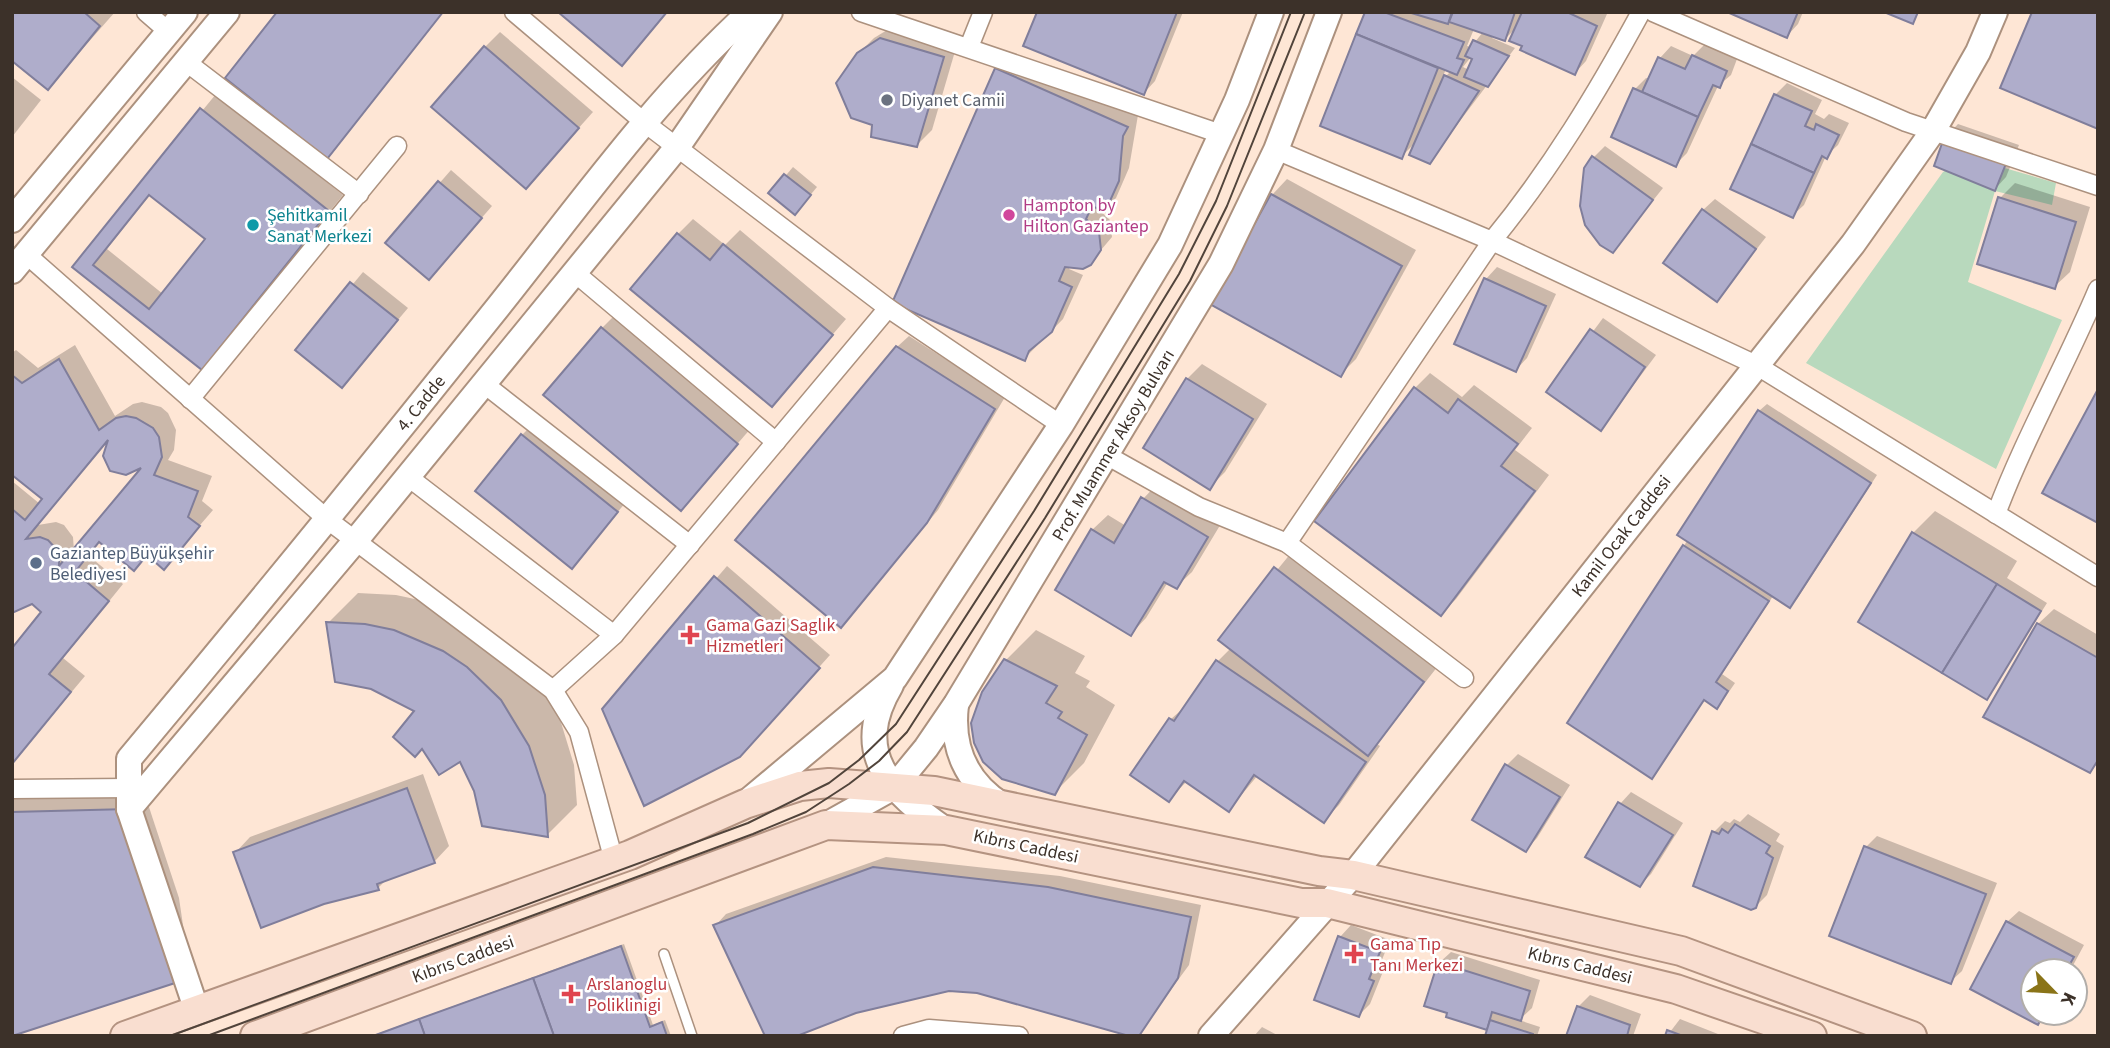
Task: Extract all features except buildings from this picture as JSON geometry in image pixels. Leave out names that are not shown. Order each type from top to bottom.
[{"type":"main road","points":[[125,1036],[614,861],[744,804],[800,786],[829,783],[934,791],[1320,872],[1353,875],[1681,951],[1912,1036]]},
{"type":"main road","name":"Kıbrıs Caddesi","points":[[255,1036],[827,825],[946,830],[1301,903],[1327,904],[1676,989],[1780,1030],[1812,1036]]},
{"type":"street","points":[[146,12],[169,32]]},
{"type":"street","points":[[12,220],[185,12]]},
{"type":"street","points":[[227,12],[19,262],[190,399],[328,520],[553,691],[579,732],[614,861]]},
{"type":"street","points":[[514,12],[645,123],[888,309],[1061,425]]},
{"type":"street","name":"4. Cadde","points":[[135,796],[129,760],[328,520],[645,123],[707,52],[750,12]]},
{"type":"street","points":[[135,796],[356,540],[678,146],[770,12]]},
{"type":"street","points":[[861,12],[1221,134]]},
{"type":"street","points":[[969,47],[983,12]]},
{"type":"street","points":[[946,830],[914,808],[884,776],[876,736],[880,711],[895,678],[1061,425],[1170,245],[1221,134],[1271,12]]},
{"type":"street","name":"Prof. Muammer Aksoy Bulvarı","points":[[827,825],[894,787],[926,748],[956,704],[1108,456],[1221,264],[1276,150],[1329,12]]},
{"type":"street","points":[[1287,542],[1492,241],[1528,197],[1585,114],[1641,12]]},
{"type":"street","points":[[1653,12],[1933,131],[2098,186]]},
{"type":"street","name":"Kamil Ocak Caddesi","points":[[1211,1036],[1353,875],[1853,244],[1933,131],[1978,51],[1995,12]]},
{"type":"street","points":[[185,61],[359,194]]},
{"type":"street","points":[[190,399],[397,146]]},
{"type":"street","points":[[1276,150],[1492,241],[1756,365],[2098,577]]},
{"type":"street","points":[[574,272],[776,442]]},
{"type":"street","points":[[1996,514],[2014,468],[2098,289]]},
{"type":"street","points":[[553,691],[614,635],[888,309]]},
{"type":"street","points":[[483,383],[690,545]]},
{"type":"street","points":[[1108,456],[1199,508],[1287,542],[1464,678]]},
{"type":"street","points":[[407,476],[614,635]]},
{"type":"street","points":[[744,804],[895,678]]},
{"type":"street","points":[[956,704],[955,737],[964,766],[980,788],[1002,805]]},
{"type":"street","points":[[12,789],[135,796]]},
{"type":"street","points":[[135,796],[197,1011]]},
{"type":"street","points":[[903,1036],[929,1029],[1019,1036]]},
{"type":"lane","points":[[664,954],[692,1036]]},
{"type":"green space","points":[[1970,158],[2056,183],[2052,205],[1995,191],[1968,282],[2062,320],[1996,469],[1806,363],[1943,172]]},
{"type":"tram line","points":[[170,1036],[748,823],[829,783],[859,760],[896,724],[1034,511],[1179,274],[1216,201],[1291,12]]},
{"type":"tram line","points":[[207,1036],[753,834],[806,812],[879,761],[907,732],[1045,518],[1190,281],[1227,206],[1305,12]]},
{"type":"place","name":"Diyanet Camii","points":[[887,100]]},
{"type":"place","name":"Hampton by Hilton Gaziantep","points":[[1009,215]]},
{"type":"place","name":"Şehitkamil Sanat Merkezi","points":[[253,225]]},
{"type":"place","name":"Gaziantep Büyükşehir Belediyesi","points":[[36,563]]},
{"type":"place","name":"Gama Gazi Saglık Hizmetleri","points":[[690,635]]},
{"type":"place","name":"Gama Tıp Tanı Merkezi","points":[[1354,954]]},
{"type":"place","name":"Arslanoglu Poliklinigi","points":[[571,994]]}]
